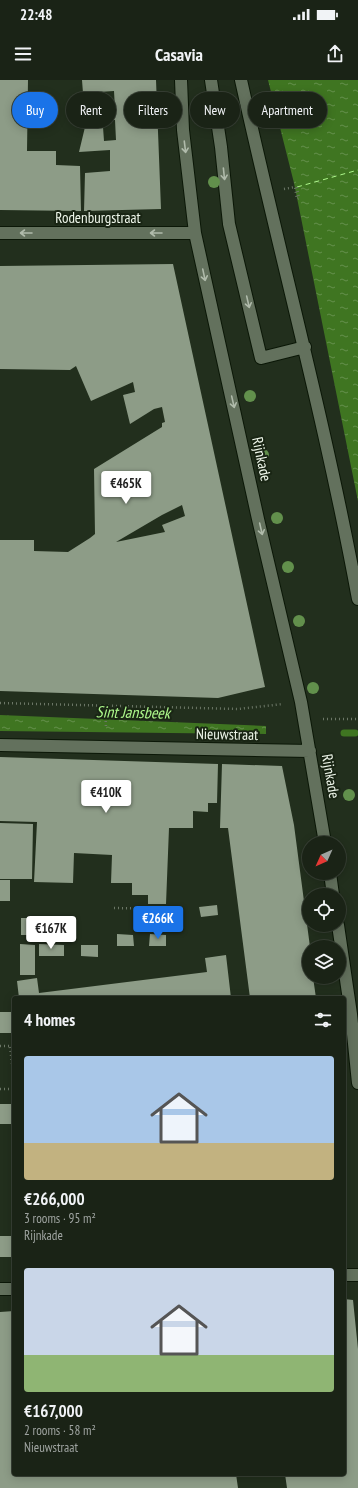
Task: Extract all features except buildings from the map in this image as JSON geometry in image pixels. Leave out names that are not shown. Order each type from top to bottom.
[{"type":"street","name":"Rijnkade","points":[[181,80],[183,130],[195,233],[258,519],[301,702],[324,836]]},
{"type":"street","points":[[210,80],[221,147],[229,224],[261,358],[305,347]]},
{"type":"street","points":[[241,80],[266,193],[305,347],[344,522],[358,599]]},
{"type":"street","name":"Rodenburgstraat","points":[[0,233],[195,233]]},
{"type":"street","name":"Nieuwstraat","points":[[0,745],[310,751]]},
{"type":"street","points":[[339,932],[351,1014],[358,1083]]},
{"type":"street","points":[[346,1275],[358,1275]]},
{"type":"street","points":[[0,1289],[12,1289]]},
{"type":"path","points":[[296,187],[299,198]]},
{"type":"path","name":"Nieuwstraat","points":[[0,703],[238,709],[301,702]]},
{"type":"path","points":[[106,705],[106,718]]},
{"type":"path","points":[[342,719],[358,719]]},
{"type":"path","points":[[114,908],[162,909]]},
{"type":"path","points":[[0,1046],[10,1047],[12,1064]]},
{"type":"path","points":[[0,1089],[12,1089]]},
{"type":"water","points":[[268,80],[358,80],[358,501],[294,183],[280,128],[327,128],[327,92],[271,92]]},
{"type":"water","points":[[0,715],[266,726],[266,734],[0,731]]},
{"type":"waterway","name":"Sint Jansbeek","points":[[344,733],[355,733]]},
{"type":"ferry route","points":[[297,187],[358,170]]}]
